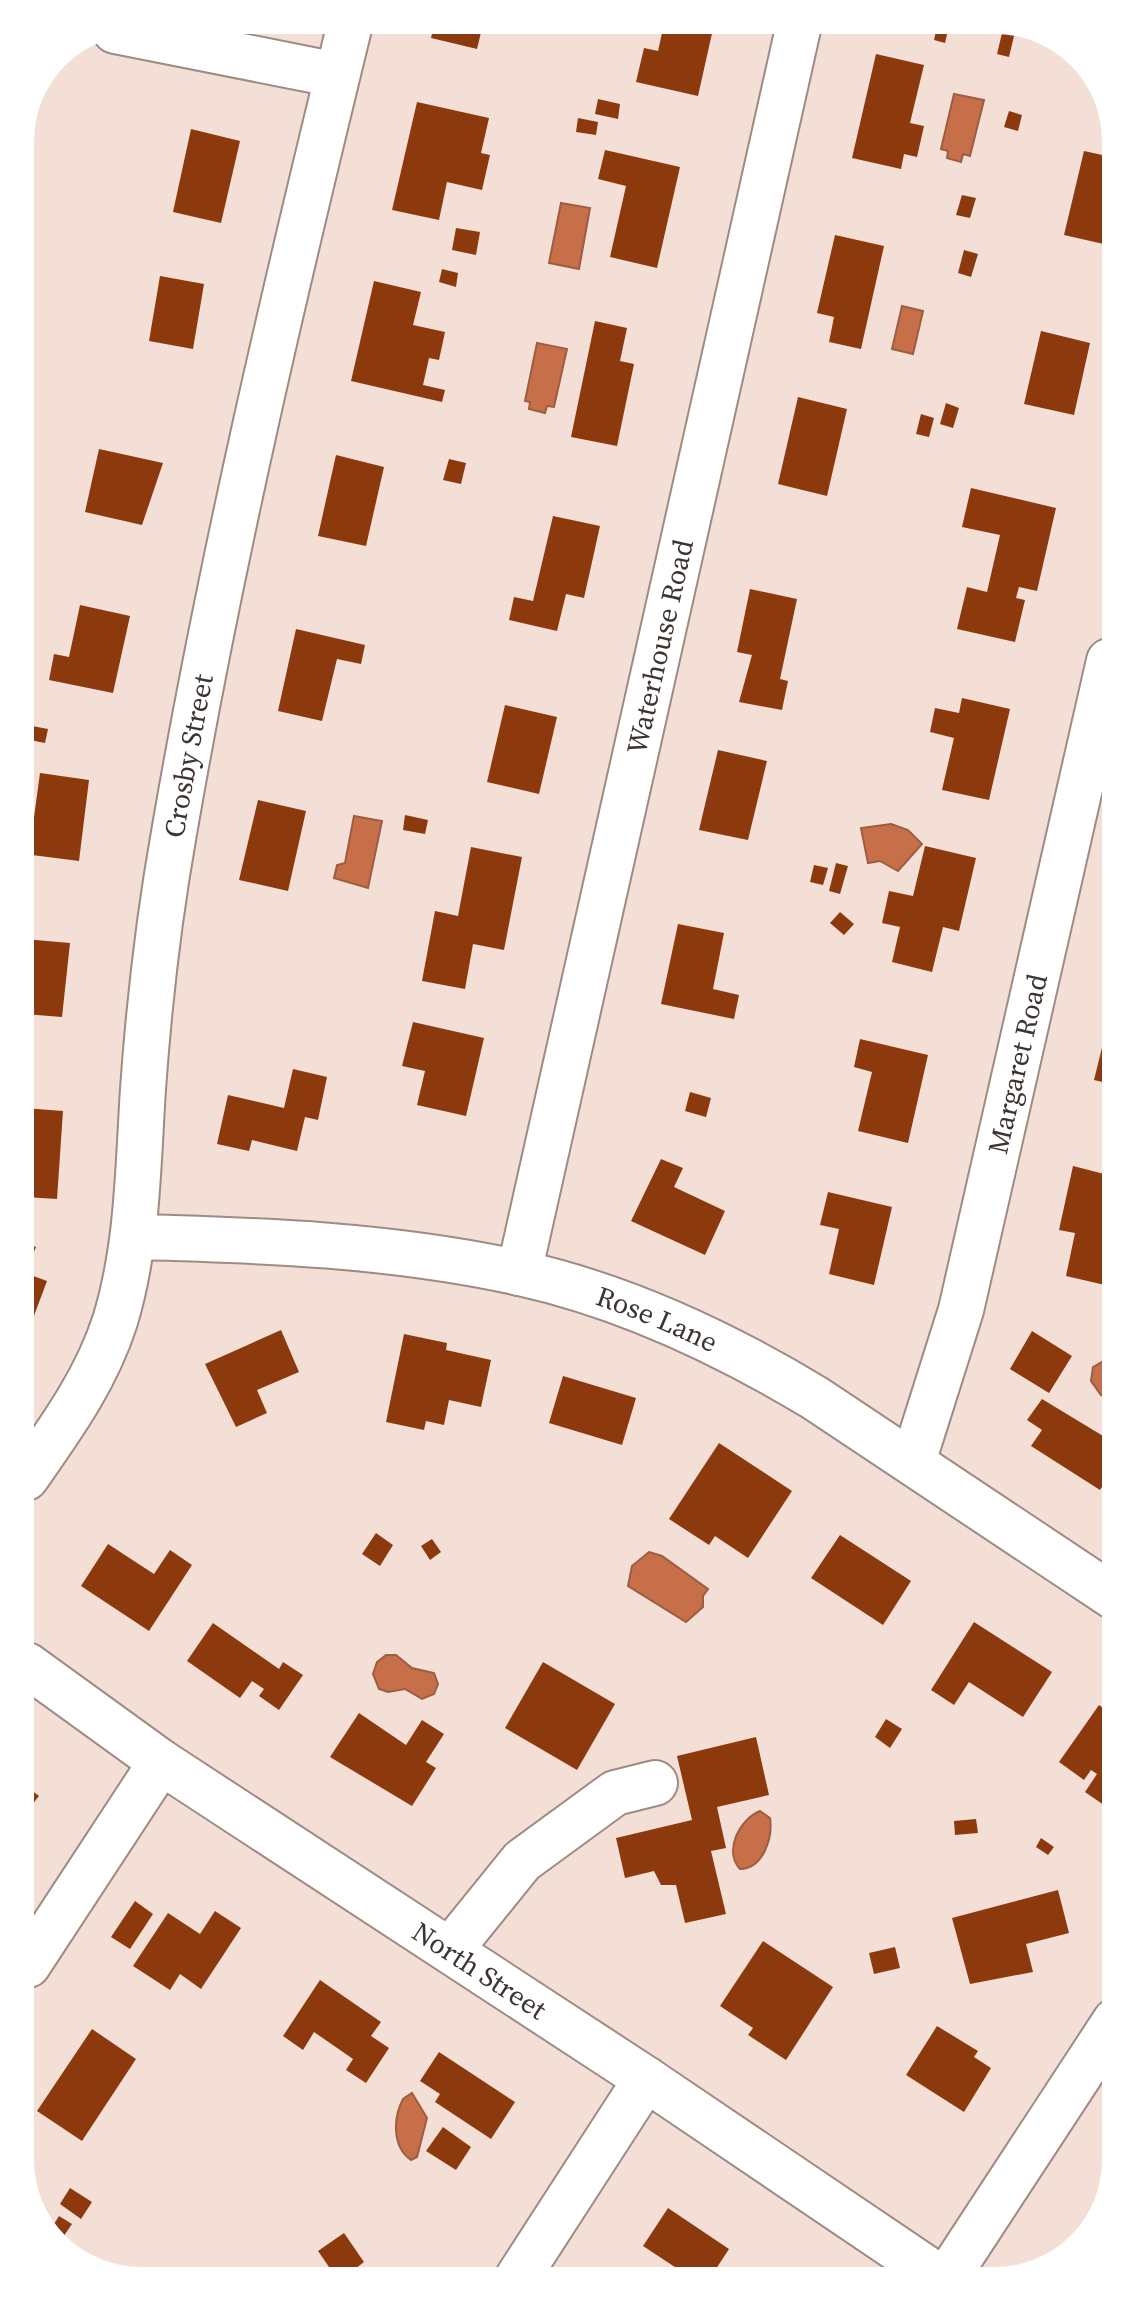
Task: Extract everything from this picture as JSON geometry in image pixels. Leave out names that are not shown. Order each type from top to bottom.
[{"type":"street","name":"Crosby Street","points":[[34,1466],[77,1404],[97,1367],[115,1320],[133,1237],[144,1074],[173,838],[207,649],[347,34]]},
{"type":"street","name":"Waterhouse Road","points":[[519,1273],[797,34]]},
{"type":"street","points":[[133,35],[337,75]]},
{"type":"street","name":"Margaret Road","points":[[913,1462],[961,1310],[1102,692]]},
{"type":"street","name":"Rose Lane","points":[[133,1237],[342,1247],[519,1273],[664,1320],[718,1344],[815,1398],[1102,1589]]},
{"type":"street","name":"North Street","points":[[34,1670],[161,1762],[646,2079],[924,2267]]},
{"type":"street","points":[[34,1956],[161,1762]]},
{"type":"street","points":[[450,1950],[522,1861],[615,1793],[655,1783]]},
{"type":"street","points":[[954,2267],[1102,2041]]},
{"type":"street","points":[[524,2267],[646,2079]]},
{"type":"shaded area","points":[[954,94],[984,100],[970,156],[963,154],[961,162],[947,158],[948,151],[941,149]]},
{"type":"shaded area","points":[[561,203],[590,208],[579,269],[549,263]]},
{"type":"shaded area","points":[[902,306],[923,311],[913,354],[892,349]]},
{"type":"shaded area","points":[[537,343],[567,349],[554,407],[547,406],[545,413],[529,409],[530,402],[525,401]]},
{"type":"shaded area","points":[[354,816],[382,821],[368,888],[334,878],[337,865],[345,863]]},
{"type":"shaded area","points":[[891,824],[908,830],[922,844],[898,871],[880,861],[868,863],[861,828]]},
{"type":"shaded area","points":[[1102,1362],[1102,1395],[1091,1381],[1093,1367]]},
{"type":"shaded area","points":[[649,1552],[662,1556],[708,1589],[703,1596],[703,1607],[686,1622],[628,1586],[632,1566]]},
{"type":"shaded area","points":[[386,1655],[396,1655],[412,1668],[434,1673],[438,1684],[434,1694],[422,1699],[405,1689],[388,1692],[379,1689],[373,1674],[377,1662]]},
{"type":"shaded area","points":[[760,1811],[770,1818],[768,1843],[755,1864],[740,1869],[733,1853],[736,1836],[746,1821]]},
{"type":"shaded area","points":[[412,2093],[427,2118],[417,2157],[411,2160],[400,2148],[396,2123],[403,2099]]},
{"type":"building","points":[[432,34],[481,34],[477,49],[431,38]]},
{"type":"building","points":[[662,34],[712,34],[698,96],[636,82],[644,48],[658,51]]},
{"type":"building","points":[[935,34],[947,34],[945,43],[934,40]]},
{"type":"building","points":[[1002,34],[1014,36],[1009,57],[997,54]]},
{"type":"building","points":[[876,54],[924,65],[910,123],[924,126],[917,157],[904,154],[901,169],[852,158]]},
{"type":"building","points":[[598,99],[620,104],[618,119],[595,114]]},
{"type":"building","points":[[417,102],[489,118],[481,153],[490,155],[482,190],[447,182],[439,220],[392,210]]},
{"type":"building","points":[[1009,111],[1022,115],[1018,131],[1004,127]]},
{"type":"building","points":[[578,118],[598,122],[596,135],[576,132]]},
{"type":"building","points":[[191,129],[240,141],[221,223],[173,212]]},
{"type":"building","points":[[605,150],[680,167],[657,268],[610,257],[626,186],[598,179]]},
{"type":"building","points":[[1084,151],[1102,155],[1102,244],[1064,235]]},
{"type":"building","points":[[962,195],[976,198],[970,218],[956,215]]},
{"type":"building","points":[[456,228],[480,232],[476,255],[452,250]]},
{"type":"building","points":[[835,235],[884,246],[861,349],[829,342],[834,317],[817,313]]},
{"type":"building","points":[[964,250],[978,254],[971,277],[958,273]]},
{"type":"building","points":[[442,269],[458,273],[456,287],[439,282]]},
{"type":"building","points":[[160,276],[204,284],[193,349],[149,341]]},
{"type":"building","points":[[374,281],[421,292],[413,325],[445,332],[439,360],[429,358],[423,385],[445,390],[442,402],[351,381]]},
{"type":"building","points":[[595,321],[627,328],[620,361],[634,364],[617,446],[571,437]]},
{"type":"building","points":[[1041,331],[1090,343],[1074,415],[1024,404]]},
{"type":"building","points":[[798,397],[847,409],[827,496],[778,484]]},
{"type":"building","points":[[946,403],[959,408],[953,428],[940,424]]},
{"type":"building","points":[[921,414],[934,418],[929,437],[916,434]]},
{"type":"building","points":[[99,449],[163,463],[142,525],[85,512]]},
{"type":"building","points":[[336,455],[384,467],[366,546],[318,536]]},
{"type":"building","points":[[449,459],[466,463],[461,484],[443,480]]},
{"type":"building","points":[[971,488],[1056,508],[1037,591],[1019,587],[1016,598],[1025,600],[1015,642],[957,629],[967,587],[987,592],[1000,535],[962,527]]},
{"type":"building","points":[[553,516],[600,526],[584,598],[566,594],[557,631],[509,620],[514,597],[533,601]]},
{"type":"building","points":[[750,589],[797,599],[780,679],[788,681],[782,710],[739,702],[752,655],[737,652]]},
{"type":"building","points":[[80,605],[130,616],[113,693],[49,680],[54,654],[69,657]]},
{"type":"building","points":[[296,629],[365,645],[361,664],[337,659],[322,721],[278,711]]},
{"type":"building","points":[[962,698],[1010,709],[989,800],[942,790],[954,738],[930,732],[935,708],[959,713]]},
{"type":"building","points":[[505,705],[557,717],[539,794],[487,782]]},
{"type":"building","points":[[34,726],[48,729],[45,743],[34,741]]},
{"type":"building","points":[[718,750],[767,761],[748,840],[699,830]]},
{"type":"building","points":[[40,773],[89,780],[79,861],[34,855],[34,817]]},
{"type":"building","points":[[258,800],[306,811],[288,891],[239,880]]},
{"type":"building","points":[[405,815],[428,820],[425,834],[403,830]]},
{"type":"building","points":[[925,846],[976,858],[959,931],[943,927],[932,972],[892,962],[900,927],[882,923],[889,891],[913,896]]},
{"type":"building","points":[[471,847],[522,857],[504,950],[473,944],[465,989],[422,981],[435,911],[458,916]]},
{"type":"building","points":[[836,863],[848,866],[840,894],[829,891]]},
{"type":"building","points":[[814,865],[828,868],[823,885],[810,882]]},
{"type":"building","points":[[840,912],[854,924],[844,935],[830,923]]},
{"type":"building","points":[[678,924],[724,933],[713,989],[739,995],[734,1019],[661,1004]]},
{"type":"building","points":[[34,940],[70,943],[62,1017],[34,1015]]},
{"type":"building","points":[[413,1022],[484,1038],[466,1116],[417,1105],[425,1071],[402,1066]]},
{"type":"building","points":[[860,1039],[928,1055],[908,1143],[858,1131],[872,1072],[854,1067]]},
{"type":"building","points":[[1102,1048],[1102,1082],[1094,1080]]},
{"type":"building","points":[[293,1069],[327,1077],[318,1120],[305,1117],[297,1151],[252,1140],[249,1151],[217,1144],[228,1095],[284,1108]]},
{"type":"building","points":[[690,1092],[711,1098],[706,1117],[685,1111]]},
{"type":"building","points":[[34,1109],[63,1111],[57,1199],[34,1198]]},
{"type":"building","points":[[661,1159],[683,1168],[674,1187],[725,1211],[705,1255],[631,1221]]},
{"type":"building","points":[[1073,1166],[1102,1173],[1102,1284],[1066,1276],[1075,1233],[1059,1230]]},
{"type":"building","points":[[828,1192],[892,1207],[874,1285],[829,1274],[839,1229],[820,1225]]},
{"type":"building","points":[[34,1276],[47,1281],[34,1316]]},
{"type":"building","points":[[281,1330],[299,1372],[257,1390],[267,1413],[236,1427],[205,1364]]},
{"type":"building","points":[[1032,1331],[1072,1356],[1049,1393],[1010,1369]]},
{"type":"building","points":[[404,1334],[447,1343],[446,1350],[491,1360],[481,1407],[449,1400],[444,1425],[426,1421],[424,1430],[386,1422]]},
{"type":"building","points":[[563,1376],[636,1398],[622,1445],[549,1423]]},
{"type":"building","points":[[1042,1399],[1102,1435],[1100,1490],[1031,1446],[1042,1430],[1027,1420]]},
{"type":"building","points":[[719,1443],[792,1491],[748,1558],[715,1536],[709,1545],[669,1519]]},
{"type":"building","points":[[376,1533],[393,1545],[380,1566],[362,1554]]},
{"type":"building","points":[[840,1535],[911,1581],[883,1625],[811,1578]]},
{"type":"building","points":[[432,1539],[441,1552],[430,1560],[421,1546]]},
{"type":"building","points":[[108,1544],[154,1574],[170,1550],[192,1565],[149,1631],[81,1586]]},
{"type":"building","points":[[974,1622],[1052,1672],[1023,1717],[969,1682],[954,1705],[931,1690]]},
{"type":"building","points":[[213,1623],[279,1669],[283,1662],[303,1675],[279,1710],[259,1696],[264,1689],[252,1681],[240,1698],[187,1661]]},
{"type":"building","points":[[543,1662],[615,1704],[577,1770],[505,1728]]},
{"type":"building","points":[[1099,1705],[1102,1707],[1102,1804],[1085,1792],[1097,1774],[1091,1770],[1084,1780],[1059,1762]]},
{"type":"building","points":[[359,1713],[406,1745],[422,1720],[444,1734],[426,1762],[436,1768],[412,1806],[330,1757]]},
{"type":"building","points":[[886,1719],[902,1729],[890,1748],[875,1737]]},
{"type":"building","points":[[756,1737],[769,1795],[717,1807],[726,1848],[711,1851],[726,1914],[685,1923],[676,1885],[661,1885],[654,1871],[625,1878],[616,1838],[692,1820],[677,1756]]},
{"type":"building","points":[[976,1819],[978,1833],[955,1835],[954,1821]]},
{"type":"building","points":[[1041,1838],[1054,1847],[1048,1855],[1036,1847]]},
{"type":"building","points":[[1058,1890],[1069,1933],[1026,1944],[1033,1972],[970,1984],[952,1918]]},
{"type":"building","points":[[135,1901],[153,1914],[130,1949],[111,1937]]},
{"type":"building","points":[[215,1911],[241,1928],[201,1989],[180,1974],[170,1990],[133,1966],[168,1913],[200,1934]]},
{"type":"building","points":[[763,1941],[833,1987],[786,2060],[748,2035],[753,2028],[720,2006]]},
{"type":"building","points":[[895,1947],[900,1968],[874,1974],[869,1953]]},
{"type":"building","points":[[320,1980],[381,2022],[371,2036],[389,2048],[366,2083],[346,2070],[353,2059],[314,2032],[303,2050],[283,2036]]},
{"type":"building","points":[[937,2026],[978,2051],[974,2057],[991,2068],[964,2112],[906,2075]]},
{"type":"building","points":[[92,2029],[136,2059],[82,2141],[37,2111]]},
{"type":"building","points":[[439,2052],[515,2102],[491,2139],[435,2102],[440,2094],[420,2081]]},
{"type":"building","points":[[443,2127],[471,2147],[456,2170],[426,2151]]},
{"type":"building","points":[[70,2188],[92,2202],[81,2219],[60,2204]]},
{"type":"building","points":[[668,2208],[729,2249],[717,2267],[675,2267],[643,2246]]},
{"type":"building","points":[[59,2216],[72,2224],[64,2235],[55,2223]]},
{"type":"building","points":[[344,2233],[364,2262],[358,2267],[329,2267],[318,2251]]}]
